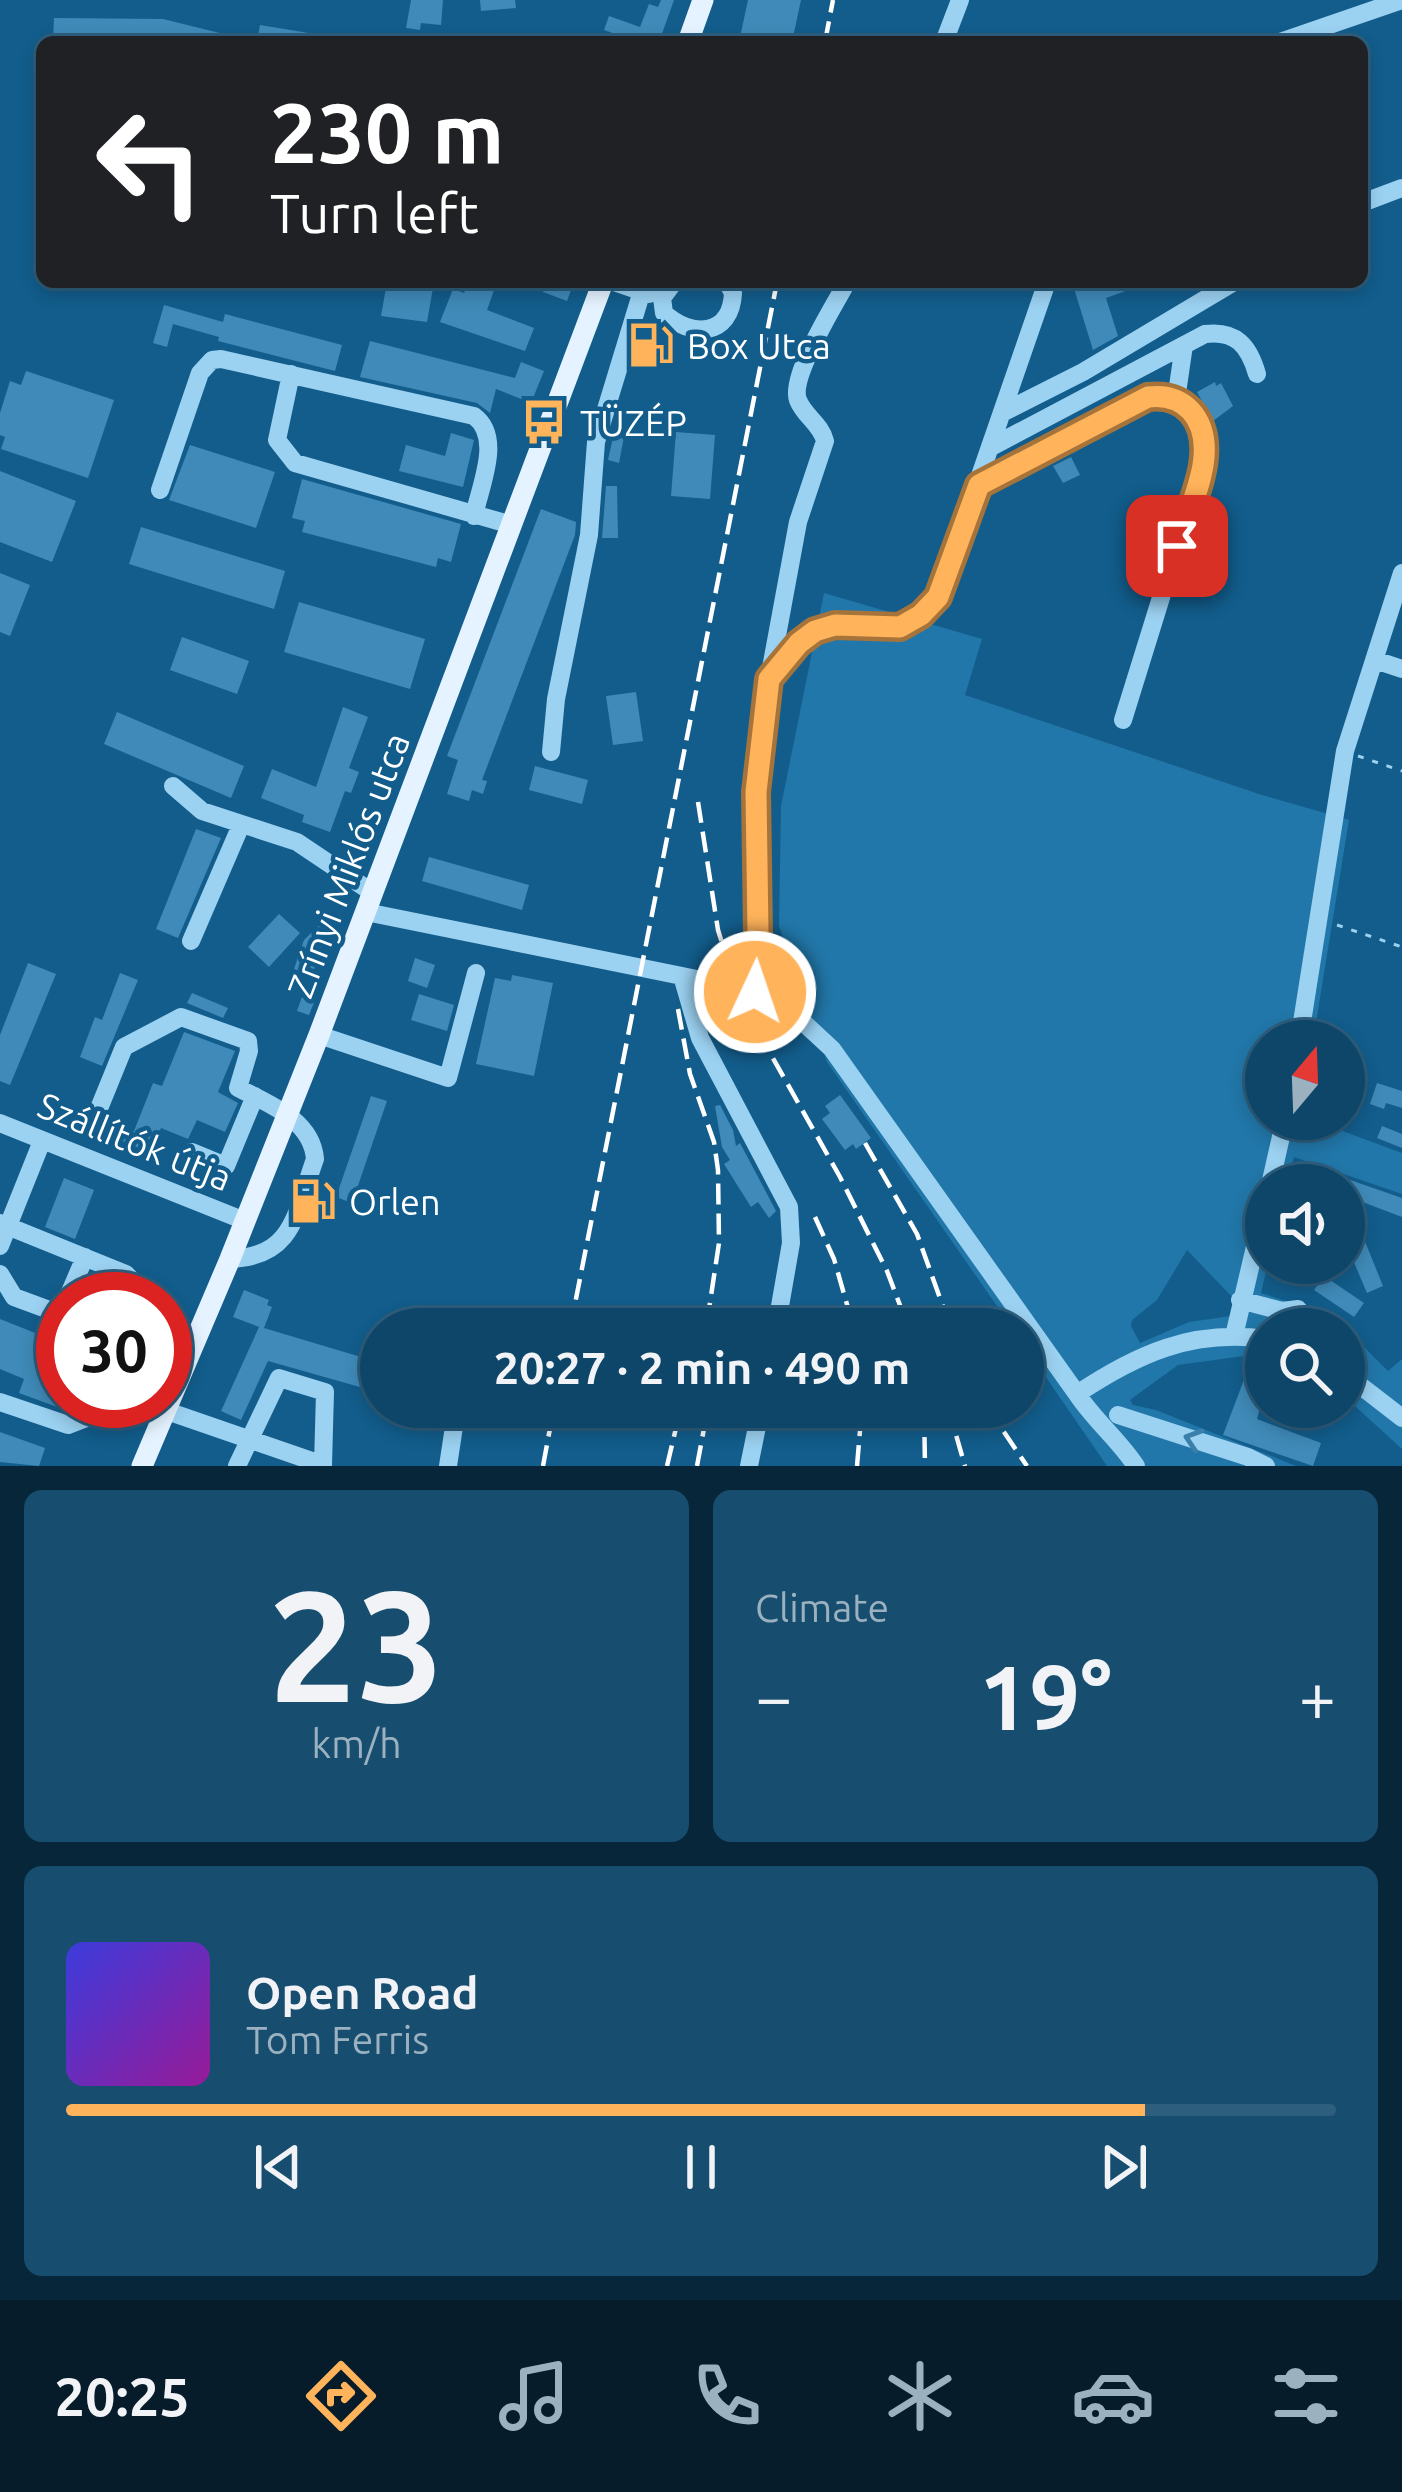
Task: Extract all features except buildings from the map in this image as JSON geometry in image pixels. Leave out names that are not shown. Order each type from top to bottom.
[{"type":"main road","points":[[690,36],[703,0]]},
{"type":"main road","name":"Zrínyi Miklós utca","points":[[192,1351],[319,1035],[601,288]]},
{"type":"main road","name":"Zrínyi Miklós utca","points":[[142,1466],[159,1428]]},
{"type":"street","points":[[946,36],[960,0]]},
{"type":"street","points":[[1297,36],[1402,0]]},
{"type":"street","points":[[1368,201],[1402,188]]},
{"type":"street","points":[[633,288],[668,290],[662,308],[668,318],[712,328],[724,323],[732,308],[731,288]]},
{"type":"street","points":[[755,992],[756,792],[769,679],[798,522],[825,441],[798,400],[797,388],[807,358],[844,288]]},
{"type":"street","points":[[769,679],[815,631],[835,625],[900,627],[938,597],[1045,288]]},
{"type":"street","points":[[1004,412],[1083,372],[1224,288]]},
{"type":"street","points":[[551,752],[556,700],[589,535],[596,442],[642,291]]},
{"type":"street","points":[[993,446],[1212,333],[1234,337],[1247,347],[1257,374]]},
{"type":"street","points":[[1176,400],[1184,345]]},
{"type":"street","points":[[160,490],[194,385],[204,366],[221,359],[464,412],[483,423],[489,444],[474,515]]},
{"type":"street","points":[[291,374],[277,440],[295,463],[512,525]]},
{"type":"street","points":[[979,485],[1138,399],[1176,400],[1202,428],[1204,459],[1124,720]]},
{"type":"street","points":[[1302,1020],[1346,752],[1402,573]]},
{"type":"street","points":[[1375,660],[1402,669]]},
{"type":"street","points":[[173,786],[202,811],[297,842],[369,903],[755,992],[792,1012],[832,1049],[1095,1422],[1119,1441],[1132,1466]]},
{"type":"street","points":[[191,941],[241,825]]},
{"type":"street","points":[[319,1035],[448,1078],[476,973]]},
{"type":"street","points":[[682,976],[700,1038],[789,1207],[790,1243],[779,1308]]},
{"type":"street","points":[[100,1106],[124,1047],[182,1018],[248,1041],[237,1084],[300,1124],[316,1152],[286,1238],[259,1257],[230,1259]]},
{"type":"street","points":[[193,1152],[226,1166],[255,1096]]},
{"type":"street","name":"Szállítók útja","points":[[0,1123],[245,1221]]},
{"type":"street","points":[[0,1246],[4,1225],[42,1141]]},
{"type":"street","points":[[214,1208],[256,1194]]},
{"type":"street","points":[[4,1225],[118,1272]]},
{"type":"street","points":[[79,1272],[85,1257]]},
{"type":"street","points":[[0,1274],[14,1297],[36,1305]]},
{"type":"street","points":[[1234,1336],[1245,1281]]},
{"type":"street","points":[[1240,1300],[1271,1308]]},
{"type":"street","points":[[1077,1394],[1143,1354],[1170,1344],[1245,1337]]},
{"type":"street","points":[[192,1420],[248,1439],[318,1465],[325,1392],[278,1378],[248,1439],[237,1466]]},
{"type":"street","points":[[1365,1389],[1402,1418]]},
{"type":"street","points":[[0,1402],[36,1414]]},
{"type":"street","points":[[1095,1422],[1125,1410],[1266,1466]]},
{"type":"street","points":[[448,1466],[454,1428]]},
{"type":"street","points":[[746,1466],[753,1428]]},
{"type":"path","points":[[1346,752],[1402,771]]},
{"type":"path","points":[[1318,919],[1402,947]]},
{"type":"shaded area","points":[[824,593],[982,639],[965,695],[1349,820],[1316,1020],[1245,1020],[1245,1140],[1365,1139],[1402,1153],[1402,1194],[1365,1181],[1365,1164],[1314,1164],[1294,1157],[1292,1164],[1245,1164],[1245,1284],[1263,1284],[1261,1293],[1303,1308],[1245,1308],[1245,1356],[1178,1365],[1130,1400],[1296,1466],[1107,1466],[1044,1374],[1044,1308],[998,1308],[827,1062],[779,926],[781,806]],"holes":[[[1187,1250],[1235,1300],[1231,1316],[1189,1322],[1140,1343],[1131,1326],[1157,1300]]]},
{"type":"shaded area","points":[[1365,1348],[1388,1371],[1402,1359],[1402,1449],[1365,1415]]},
{"type":"railway","points":[[826,36],[833,0]]},
{"type":"railway","points":[[574,1308],[776,288]]},
{"type":"railway","points":[[698,802],[718,930],[739,998],[840,1177],[901,1308]]},
{"type":"railway","points":[[678,1009],[690,1074],[714,1142],[718,1170],[719,1243],[709,1308]]},
{"type":"railway","points":[[865,1143],[917,1234],[943,1308]]},
{"type":"railway","points":[[815,1217],[848,1308]]},
{"type":"railway","points":[[543,1466],[550,1428]]},
{"type":"railway","points":[[667,1466],[676,1428]]},
{"type":"railway","points":[[697,1466],[704,1428]]},
{"type":"railway","points":[[857,1466],[860,1428]]},
{"type":"railway","points":[[924,1428],[925,1466]]},
{"type":"railway","points":[[954,1428],[965,1466]]},
{"type":"railway","points":[[1001,1428],[1027,1466]]},
{"type":"place","name":"Box Utca","points":[[651,345]]},
{"type":"place","name":"TÜZÉP","points":[[544,422]]},
{"type":"place","name":"Orlen","points":[[313,1201]]},
{"type":"route","points":[[755,992],[756,792],[769,679],[799,643],[835,625],[886,629],[921,615],[938,597],[979,485],[1138,399],[1158,396],[1183,404],[1205,439],[1204,459],[1177,546]]}]
